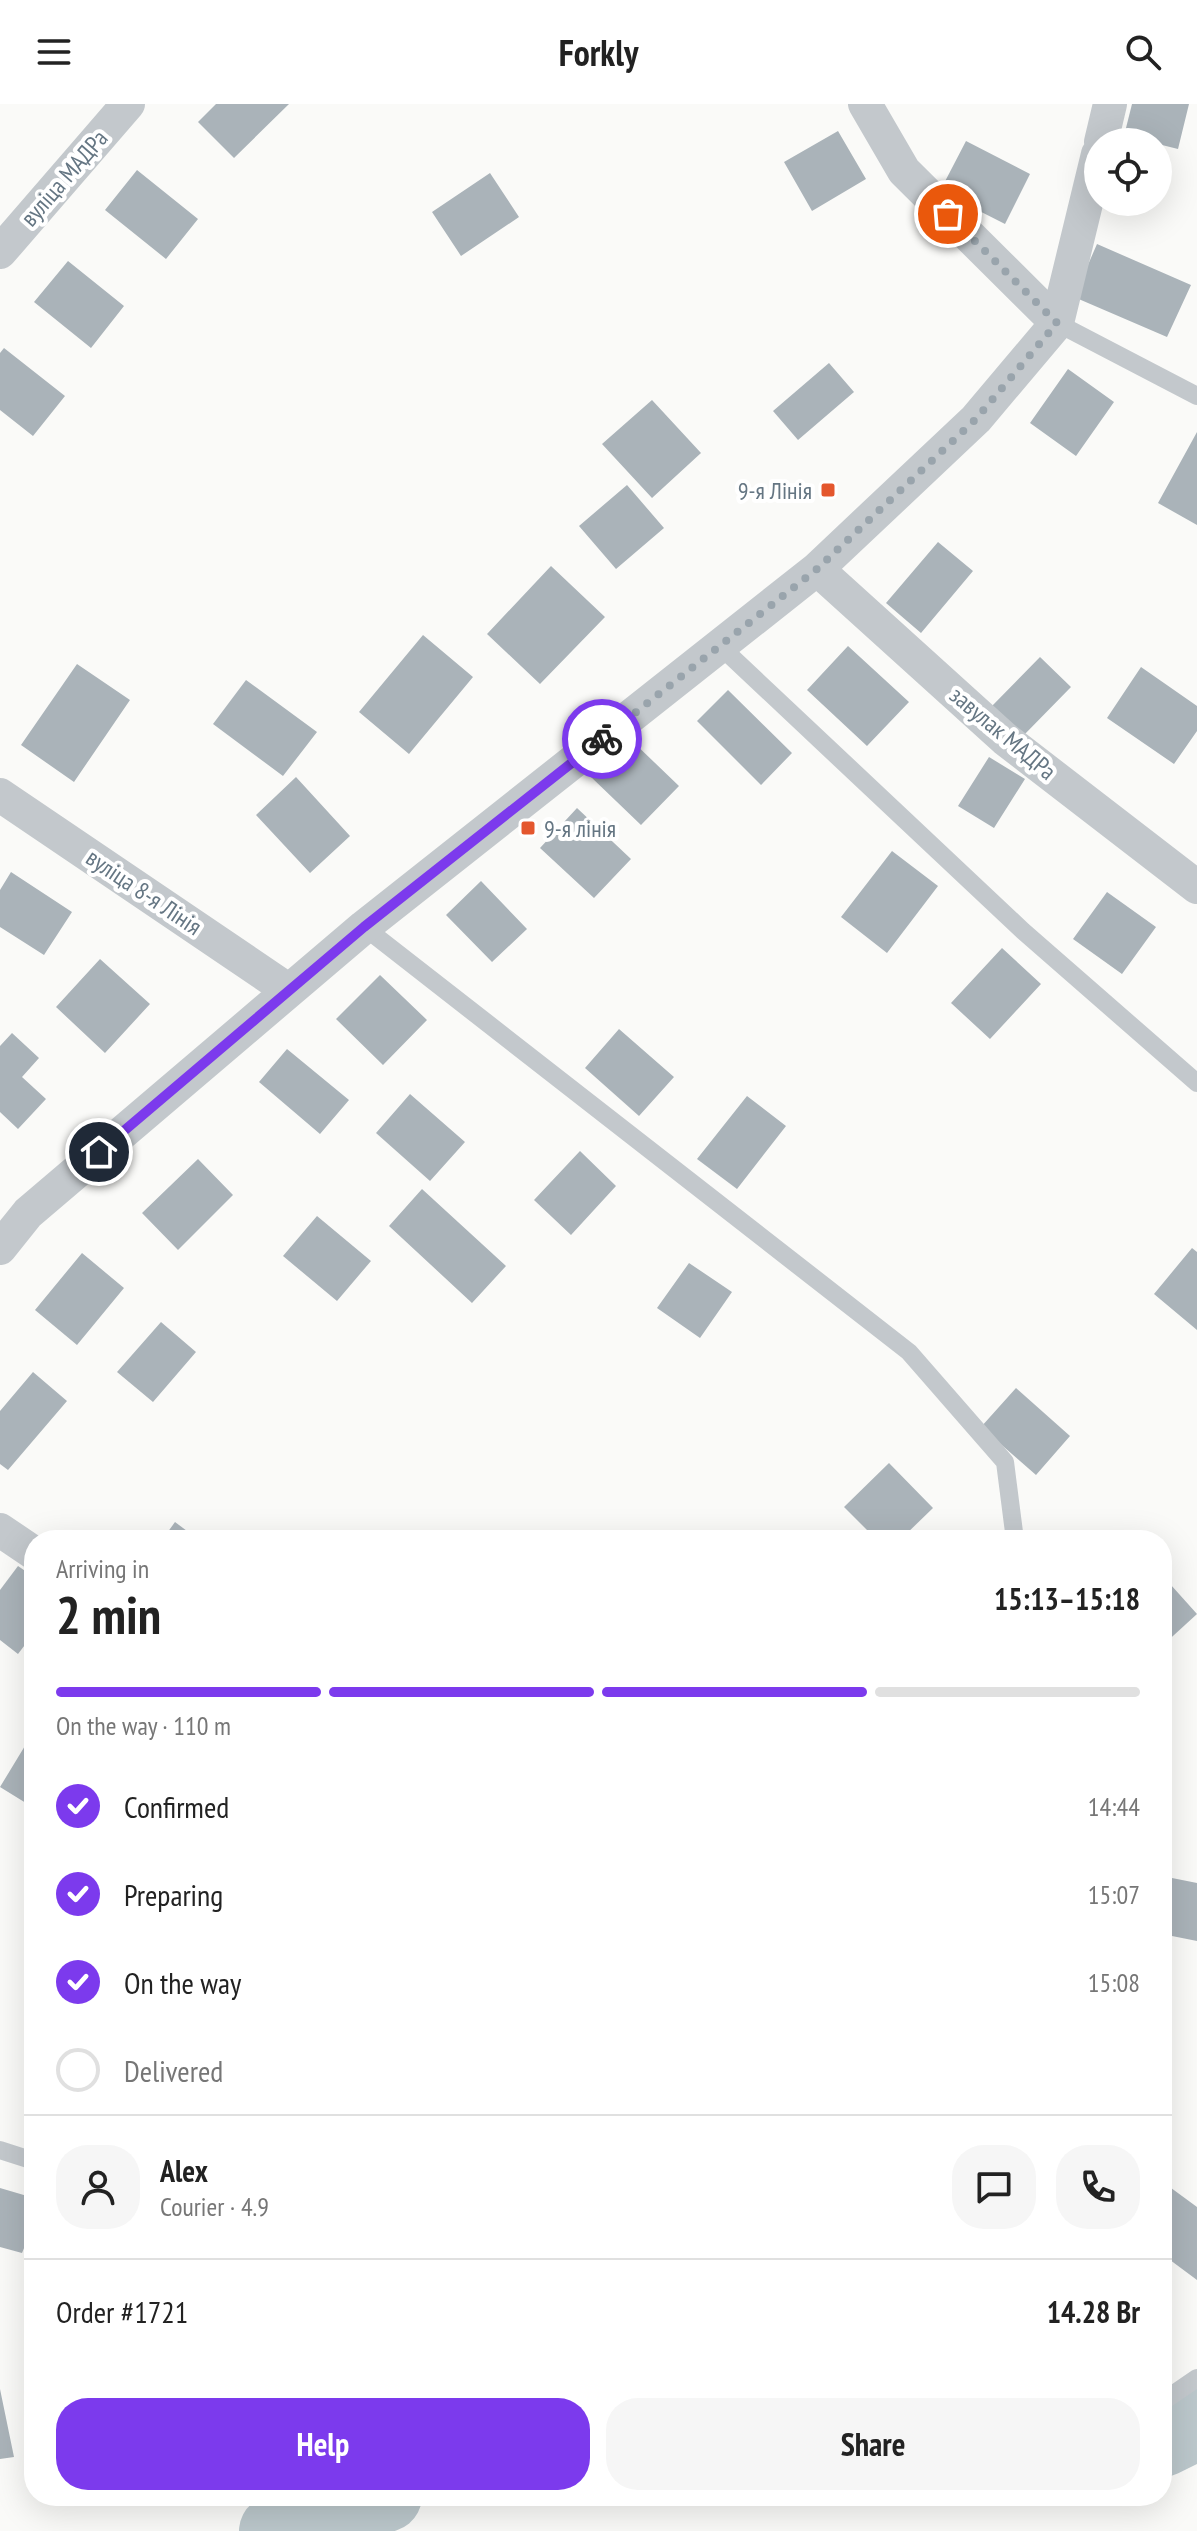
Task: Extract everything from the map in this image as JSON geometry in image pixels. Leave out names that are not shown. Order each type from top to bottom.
[{"type":"street","name":"вуліца МАДРа","points":[[0,252],[128,104]]},
{"type":"street","points":[[865,104],[904,171],[1057,323]]},
{"type":"street","points":[[1104,128],[1110,104]]},
{"type":"street","points":[[0,1248],[28,1213],[288,990],[817,569],[976,419],[1057,323],[1084,212]]},
{"type":"street","name":"завулак МАДРа","points":[[817,569],[1005,739],[1197,887]]},
{"type":"street","name":"вуліца 8-я Лінія","points":[[0,795],[288,990]]},
{"type":"street","points":[[0,1530],[24,1546]]},
{"type":"lane","points":[[1057,323],[1197,396]]},
{"type":"lane","points":[[720,646],[1023,931],[1197,1083]]},
{"type":"lane","points":[[364,927],[909,1352],[1005,1462],[1014,1530]]},
{"type":"lane","points":[[0,2150],[24,2158]]},
{"type":"lane","points":[[1172,2395],[1197,2378]]},
{"type":"building","points":[[216,104],[289,104],[234,158],[198,122]]},
{"type":"building","points":[[1132,104],[1189,104],[1178,149],[1172,148],[1172,128],[1126,128]]},
{"type":"building","points":[[838,131],[866,179],[812,211],[784,162]]},
{"type":"building","points":[[966,141],[1030,174],[1005,224],[940,191]]},
{"type":"building","points":[[137,170],[198,219],[166,259],[105,210]]},
{"type":"building","points":[[490,173],[519,217],[461,256],[432,212]]},
{"type":"building","points":[[1097,244],[1191,285],[1167,337],[1074,297]]},
{"type":"building","points":[[68,261],[124,306],[91,348],[34,302]]},
{"type":"building","points":[[4,348],[65,396],[33,436],[0,410],[0,353]]},
{"type":"building","points":[[829,363],[854,392],[798,440],[773,411]]},
{"type":"building","points":[[1068,369],[1114,402],[1076,456],[1030,423]]},
{"type":"building","points":[[652,400],[701,453],[652,498],[602,444]]},
{"type":"building","points":[[1197,432],[1197,525],[1158,503]]},
{"type":"building","points":[[627,485],[664,528],[616,569],[579,526]]},
{"type":"building","points":[[938,542],[973,571],[921,633],[886,603]]},
{"type":"building","points":[[551,566],[605,617],[540,684],[487,634]]},
{"type":"building","points":[[423,635],[473,677],[409,754],[359,712]]},
{"type":"building","points":[[848,646],[909,702],[867,746],[807,690]]},
{"type":"building","points":[[1040,657],[1071,687],[1023,736],[992,706]]},
{"type":"building","points":[[77,664],[130,700],[74,782],[21,745]]},
{"type":"building","points":[[1141,667],[1197,706],[1197,731],[1174,764],[1107,718]]},
{"type":"building","points":[[246,680],[317,732],[283,776],[213,724]]},
{"type":"building","points":[[728,690],[792,753],[761,785],[697,721]]},
{"type":"building","points":[[629,738],[679,786],[641,825],[591,777]]},
{"type":"building","points":[[989,757],[1025,779],[994,828],[958,806]]},
{"type":"building","points":[[296,777],[350,836],[310,873],[256,815]]},
{"type":"building","points":[[577,808],[631,859],[594,898],[540,848]]},
{"type":"building","points":[[892,851],[938,886],[887,953],[841,917]]},
{"type":"building","points":[[11,872],[72,912],[44,955],[0,927],[0,890]]},
{"type":"building","points":[[481,881],[527,929],[492,962],[446,915]]},
{"type":"building","points":[[1107,892],[1156,927],[1122,974],[1073,939]]},
{"type":"building","points":[[1002,948],[1041,984],[990,1039],[951,1003]]},
{"type":"building","points":[[100,959],[150,1004],[105,1053],[56,1007]]},
{"type":"building","points":[[380,975],[427,1020],[383,1065],[336,1019]]},
{"type":"building","points":[[619,1029],[674,1077],[639,1116],[585,1068]]},
{"type":"building","points":[[12,1033],[39,1058],[22,1077],[46,1099],[18,1129],[0,1112],[0,1046]]},
{"type":"building","points":[[287,1049],[349,1100],[320,1134],[259,1082]]},
{"type":"building","points":[[410,1094],[465,1142],[430,1181],[376,1133]]},
{"type":"building","points":[[747,1096],[786,1126],[737,1189],[697,1159]]},
{"type":"building","points":[[580,1151],[616,1186],[571,1235],[534,1200]]},
{"type":"building","points":[[198,1159],[233,1195],[178,1250],[142,1213]]},
{"type":"building","points":[[422,1189],[506,1266],[472,1303],[389,1226]]},
{"type":"building","points":[[317,1216],[371,1261],[337,1301],[283,1256]]},
{"type":"building","points":[[1192,1248],[1197,1252],[1197,1330],[1154,1294]]},
{"type":"building","points":[[82,1253],[124,1288],[77,1345],[35,1310]]},
{"type":"building","points":[[689,1263],[732,1292],[700,1338],[657,1308]]},
{"type":"building","points":[[161,1322],[196,1352],[153,1402],[117,1372]]},
{"type":"building","points":[[33,1372],[67,1401],[8,1470],[0,1464],[0,1411]]},
{"type":"building","points":[[1016,1388],[1070,1436],[1036,1475],[981,1427]]},
{"type":"building","points":[[889,1463],[933,1508],[910,1530],[867,1530],[844,1507]]},
{"type":"building","points":[[175,1522],[186,1530],[169,1530]]},
{"type":"building","points":[[18,1566],[24,1570],[24,1646],[18,1654],[0,1640],[0,1590]]},
{"type":"building","points":[[1172,1586],[1197,1614],[1172,1637]]},
{"type":"building","points":[[24,1747],[24,1802],[0,1787]]},
{"type":"building","points":[[1172,1878],[1197,1883],[1197,1941],[1172,1936]]},
{"type":"building","points":[[0,2188],[24,2195],[24,2248],[22,2253],[0,2247]]},
{"type":"building","points":[[1172,2189],[1197,2207],[1197,2280],[1172,2261]]},
{"type":"building","points":[[0,2389],[14,2457],[0,2459]]},
{"type":"waterway","points":[[1172,2436],[1197,2424]]},
{"type":"waterway","points":[[275,2531],[354,2506]]},
{"type":"way so far","points":[[602,739],[817,569],[976,419],[1057,323],[948,214]]},
{"type":"place","name":"9-я Лінія","points":[[828,490]]},
{"type":"place","name":"9-я лінія","points":[[528,828]]},
{"type":"route","points":[[99,1152],[364,927],[602,739]]}]
